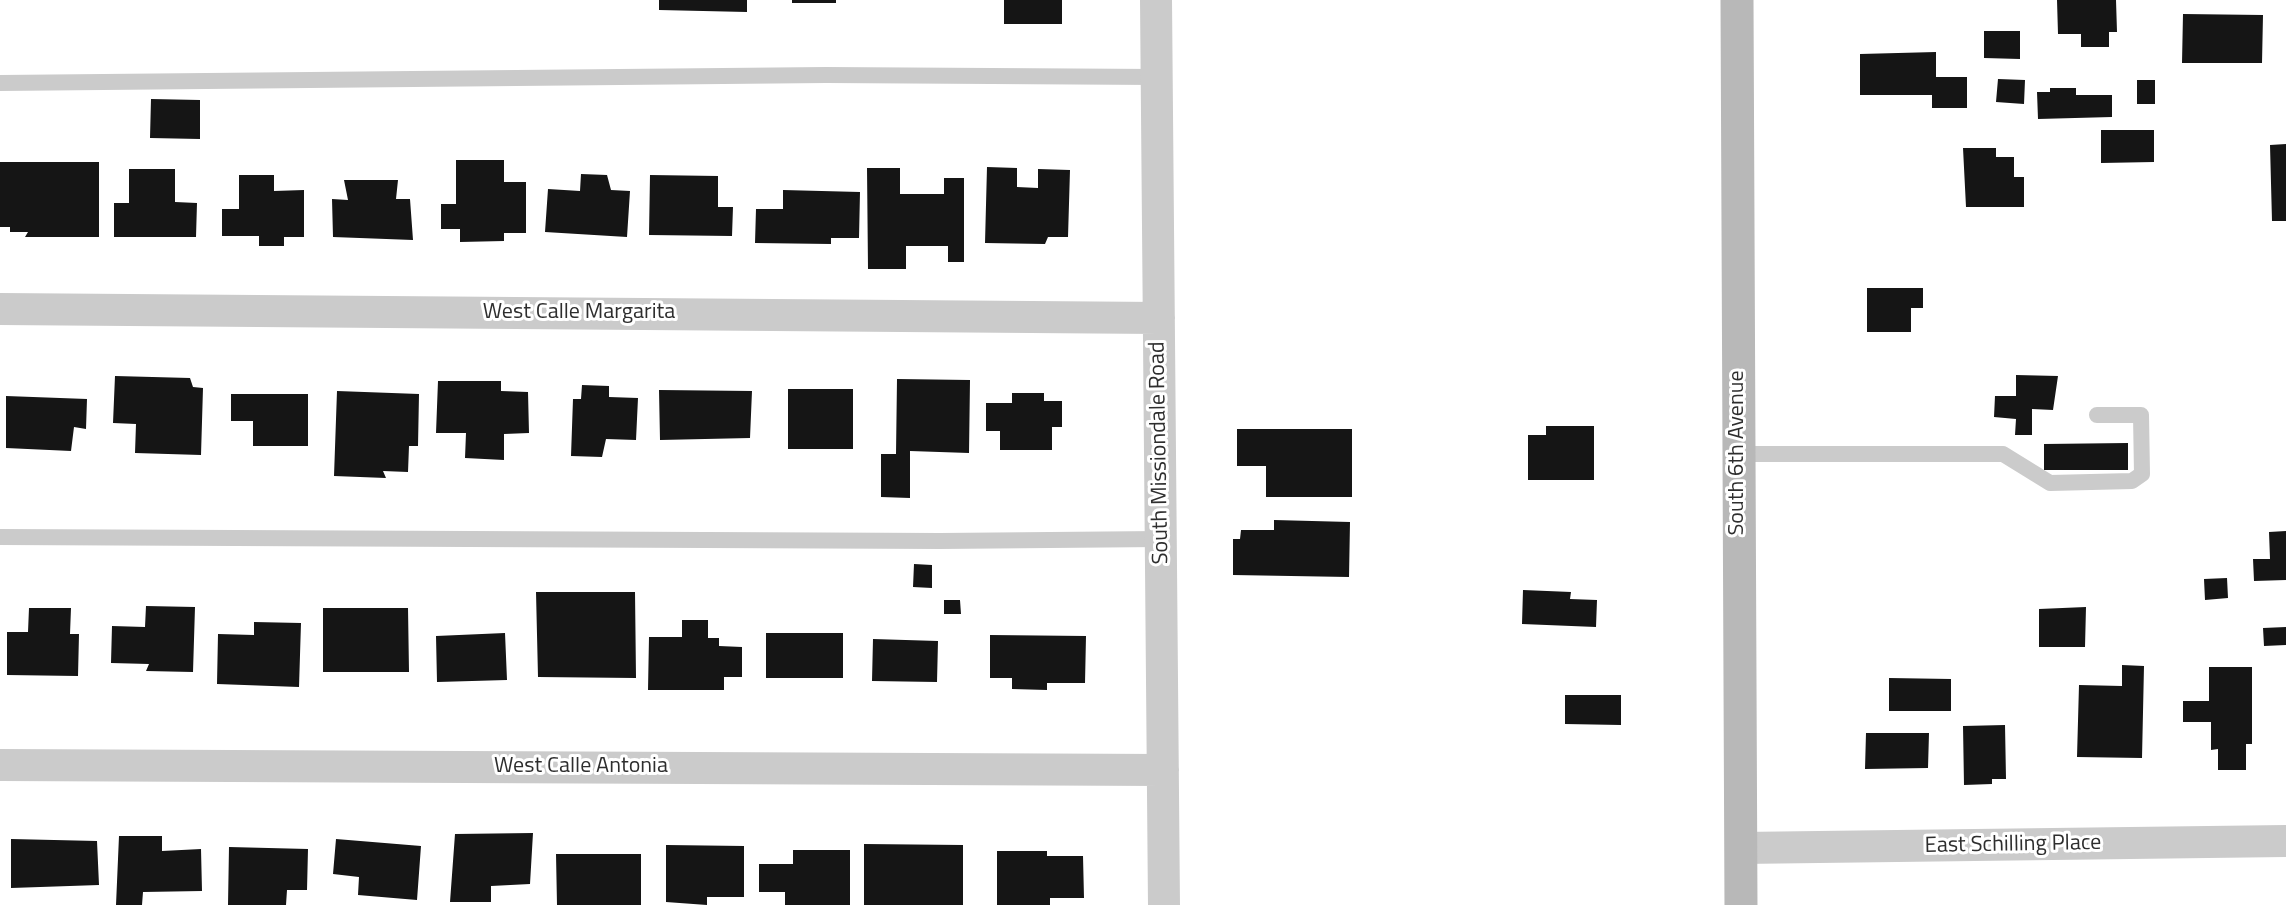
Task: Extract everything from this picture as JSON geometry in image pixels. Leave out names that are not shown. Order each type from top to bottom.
[{"type":"street","name":"South Missiondale Road","points":[[1156,0],[1164,905]]},
{"type":"street","name":"South 6th Avenue","points":[[1737,0],[1741,905]]},
{"type":"street","name":"West Calle Margarita","points":[[0,309],[1159,318]]},
{"type":"street","name":"West Calle Antonia","points":[[0,765],[1163,770]]},
{"type":"street","name":"East Schilling Place","points":[[1741,848],[2286,841]]},
{"type":"lane","points":[[0,83],[826,75],[1157,77]]},
{"type":"lane","points":[[1738,454],[2003,454],[2049,483],[2132,482],[2142,474],[2141,415],[2097,415]]},
{"type":"lane","points":[[0,537],[940,541],[1160,539]]},
{"type":"building","points":[[659,0],[747,0],[747,12],[659,10]]},
{"type":"building","points":[[792,0],[836,0],[836,3],[792,3]]},
{"type":"building","points":[[1004,0],[1062,0],[1062,24],[1004,24]]},
{"type":"building","points":[[2057,0],[2116,0],[2117,32],[2109,32],[2109,47],[2081,47],[2081,34],[2058,34]]},
{"type":"building","points":[[2183,14],[2263,15],[2262,63],[2182,63]]},
{"type":"building","points":[[1984,31],[2020,31],[2020,59],[1984,58]]},
{"type":"building","points":[[1936,52],[1936,77],[1967,77],[1967,108],[1932,108],[1932,95],[1860,95],[1860,54]]},
{"type":"building","points":[[1998,79],[2025,80],[2024,104],[1996,102]]},
{"type":"building","points":[[2137,80],[2155,80],[2155,104],[2137,104]]},
{"type":"building","points":[[2050,88],[2076,88],[2076,95],[2112,95],[2112,117],[2038,119],[2037,92],[2050,92]]},
{"type":"building","points":[[151,99],[200,100],[200,139],[150,138]]},
{"type":"building","points":[[2101,130],[2154,130],[2154,162],[2101,163]]},
{"type":"building","points":[[2286,144],[2286,221],[2272,221],[2270,145]]},
{"type":"building","points":[[1963,148],[1996,148],[1996,157],[2014,157],[2014,177],[2024,177],[2024,207],[1966,207]]},
{"type":"building","points":[[456,160],[504,160],[504,182],[526,182],[526,233],[504,233],[504,241],[460,242],[460,229],[441,229],[441,204],[456,204]]},
{"type":"building","points":[[0,162],[99,162],[99,237],[25,237],[28,232],[10,232],[10,227],[0,227]]},
{"type":"building","points":[[987,167],[1017,168],[1017,187],[1038,188],[1038,169],[1070,170],[1068,237],[1048,237],[1045,244],[985,243]]},
{"type":"building","points":[[867,168],[900,168],[900,194],[944,194],[944,178],[964,178],[964,262],[948,262],[948,246],[906,246],[906,269],[868,269]]},
{"type":"building","points":[[129,169],[175,169],[175,202],[197,203],[196,237],[114,237],[114,203],[129,203]]},
{"type":"building","points":[[581,174],[607,175],[611,190],[630,191],[627,237],[545,232],[548,189],[580,191]]},
{"type":"building","points":[[239,175],[274,175],[274,191],[304,190],[304,237],[284,237],[284,246],[259,246],[259,236],[222,236],[222,209],[239,209]]},
{"type":"building","points":[[650,175],[718,176],[718,207],[733,207],[732,236],[649,235]]},
{"type":"building","points":[[344,180],[398,180],[396,199],[410,199],[413,240],[333,237],[332,199],[348,200]]},
{"type":"building","points":[[783,190],[860,192],[859,238],[831,238],[831,244],[755,243],[756,209],[783,209]]},
{"type":"building","points":[[1867,288],[1923,288],[1923,308],[1911,308],[1911,332],[1867,332]]},
{"type":"building","points":[[2016,375],[2058,376],[2053,410],[2032,409],[2032,435],[2015,435],[2016,419],[1994,417],[1995,396],[2016,396]]},
{"type":"building","points":[[115,376],[190,378],[193,387],[203,388],[201,455],[135,453],[136,424],[113,423]]},
{"type":"building","points":[[897,379],[970,380],[969,453],[910,451],[910,498],[881,497],[881,454],[896,454]]},
{"type":"building","points":[[438,381],[501,381],[501,391],[528,392],[529,433],[504,434],[504,460],[465,458],[466,433],[436,433]]},
{"type":"building","points":[[582,385],[609,386],[609,397],[638,398],[636,440],[606,439],[602,457],[571,456],[573,399],[581,399]]},
{"type":"building","points":[[788,389],[853,389],[853,449],[788,449]]},
{"type":"building","points":[[659,390],[752,391],[750,438],[660,440]]},
{"type":"building","points":[[337,391],[419,394],[418,446],[409,446],[408,472],[383,471],[386,478],[334,476]]},
{"type":"building","points":[[1012,393],[1044,393],[1044,401],[1062,401],[1062,427],[1052,427],[1052,450],[1000,450],[1000,431],[986,431],[986,403],[1012,403]]},
{"type":"building","points":[[231,394],[308,394],[308,446],[253,446],[253,421],[231,421]]},
{"type":"building","points":[[6,396],[87,399],[86,429],[74,427],[71,451],[6,448]]},
{"type":"building","points":[[1546,426],[1594,426],[1594,480],[1528,480],[1528,435],[1546,435]]},
{"type":"building","points":[[1237,429],[1352,429],[1352,497],[1266,497],[1266,466],[1237,466]]},
{"type":"building","points":[[2128,443],[2128,470],[2044,470],[2044,444]]},
{"type":"building","points":[[1274,520],[1350,522],[1349,577],[1233,575],[1233,539],[1240,539],[1241,530],[1274,530]]},
{"type":"building","points":[[2286,531],[2286,580],[2254,581],[2253,559],[2270,559],[2269,532]]},
{"type":"building","points":[[914,564],[932,565],[932,588],[913,587]]},
{"type":"building","points":[[2227,578],[2228,598],[2205,600],[2204,579]]},
{"type":"building","points":[[1523,590],[1571,592],[1570,599],[1597,600],[1596,627],[1522,624]]},
{"type":"building","points":[[536,592],[635,592],[636,678],[538,677]]},
{"type":"building","points":[[944,600],[960,600],[961,614],[944,614]]},
{"type":"building","points":[[146,606],[195,607],[193,672],[146,671],[149,664],[111,663],[112,626],[145,627]]},
{"type":"building","points":[[2086,607],[2085,647],[2039,647],[2039,609]]},
{"type":"building","points":[[29,608],[71,608],[70,634],[79,634],[78,676],[7,675],[7,632],[28,632]]},
{"type":"building","points":[[323,608],[408,608],[409,672],[323,672]]},
{"type":"building","points":[[682,620],[708,620],[708,638],[719,638],[719,646],[742,647],[742,677],[724,677],[724,690],[648,690],[649,637],[682,637]]},
{"type":"building","points":[[254,622],[301,623],[299,687],[217,684],[218,634],[254,635]]},
{"type":"building","points":[[2286,627],[2286,645],[2264,646],[2263,628]]},
{"type":"building","points":[[505,633],[507,680],[437,682],[436,636]]},
{"type":"building","points":[[766,633],[843,633],[843,678],[766,678]]},
{"type":"building","points":[[990,635],[1086,636],[1085,683],[1047,683],[1047,690],[1012,689],[1012,678],[990,678]]},
{"type":"building","points":[[873,639],[938,641],[937,682],[872,681]]},
{"type":"building","points":[[2122,665],[2144,666],[2142,758],[2077,757],[2079,685],[2122,686]]},
{"type":"building","points":[[2209,667],[2252,667],[2252,744],[2246,744],[2246,770],[2218,770],[2218,749],[2211,750],[2211,722],[2183,722],[2183,701],[2209,701]]},
{"type":"building","points":[[1889,678],[1951,679],[1951,711],[1889,711]]},
{"type":"building","points":[[1565,695],[1621,695],[1621,725],[1565,724]]},
{"type":"building","points":[[2005,725],[2006,779],[1992,779],[1992,784],[1964,785],[1963,726]]},
{"type":"building","points":[[1866,733],[1929,733],[1928,768],[1865,769]]},
{"type":"building","points":[[533,833],[530,884],[491,886],[491,902],[450,902],[455,834]]},
{"type":"building","points":[[119,836],[162,836],[162,851],[201,849],[202,891],[143,892],[142,905],[116,905]]},
{"type":"building","points":[[11,839],[97,841],[99,885],[11,888]]},
{"type":"building","points":[[336,839],[421,846],[417,900],[358,895],[359,877],[333,874]]},
{"type":"building","points":[[864,844],[963,845],[963,905],[864,905]]},
{"type":"building","points":[[666,845],[744,846],[744,897],[707,897],[707,905],[666,902]]},
{"type":"building","points":[[229,847],[308,849],[307,890],[287,890],[286,905],[228,905]]},
{"type":"building","points":[[793,850],[850,850],[850,905],[785,905],[785,892],[759,892],[759,864],[793,864]]},
{"type":"building","points":[[997,851],[1047,851],[1047,856],[1083,856],[1084,898],[1050,898],[1050,905],[997,905]]},
{"type":"building","points":[[556,854],[641,854],[641,905],[557,905]]}]
